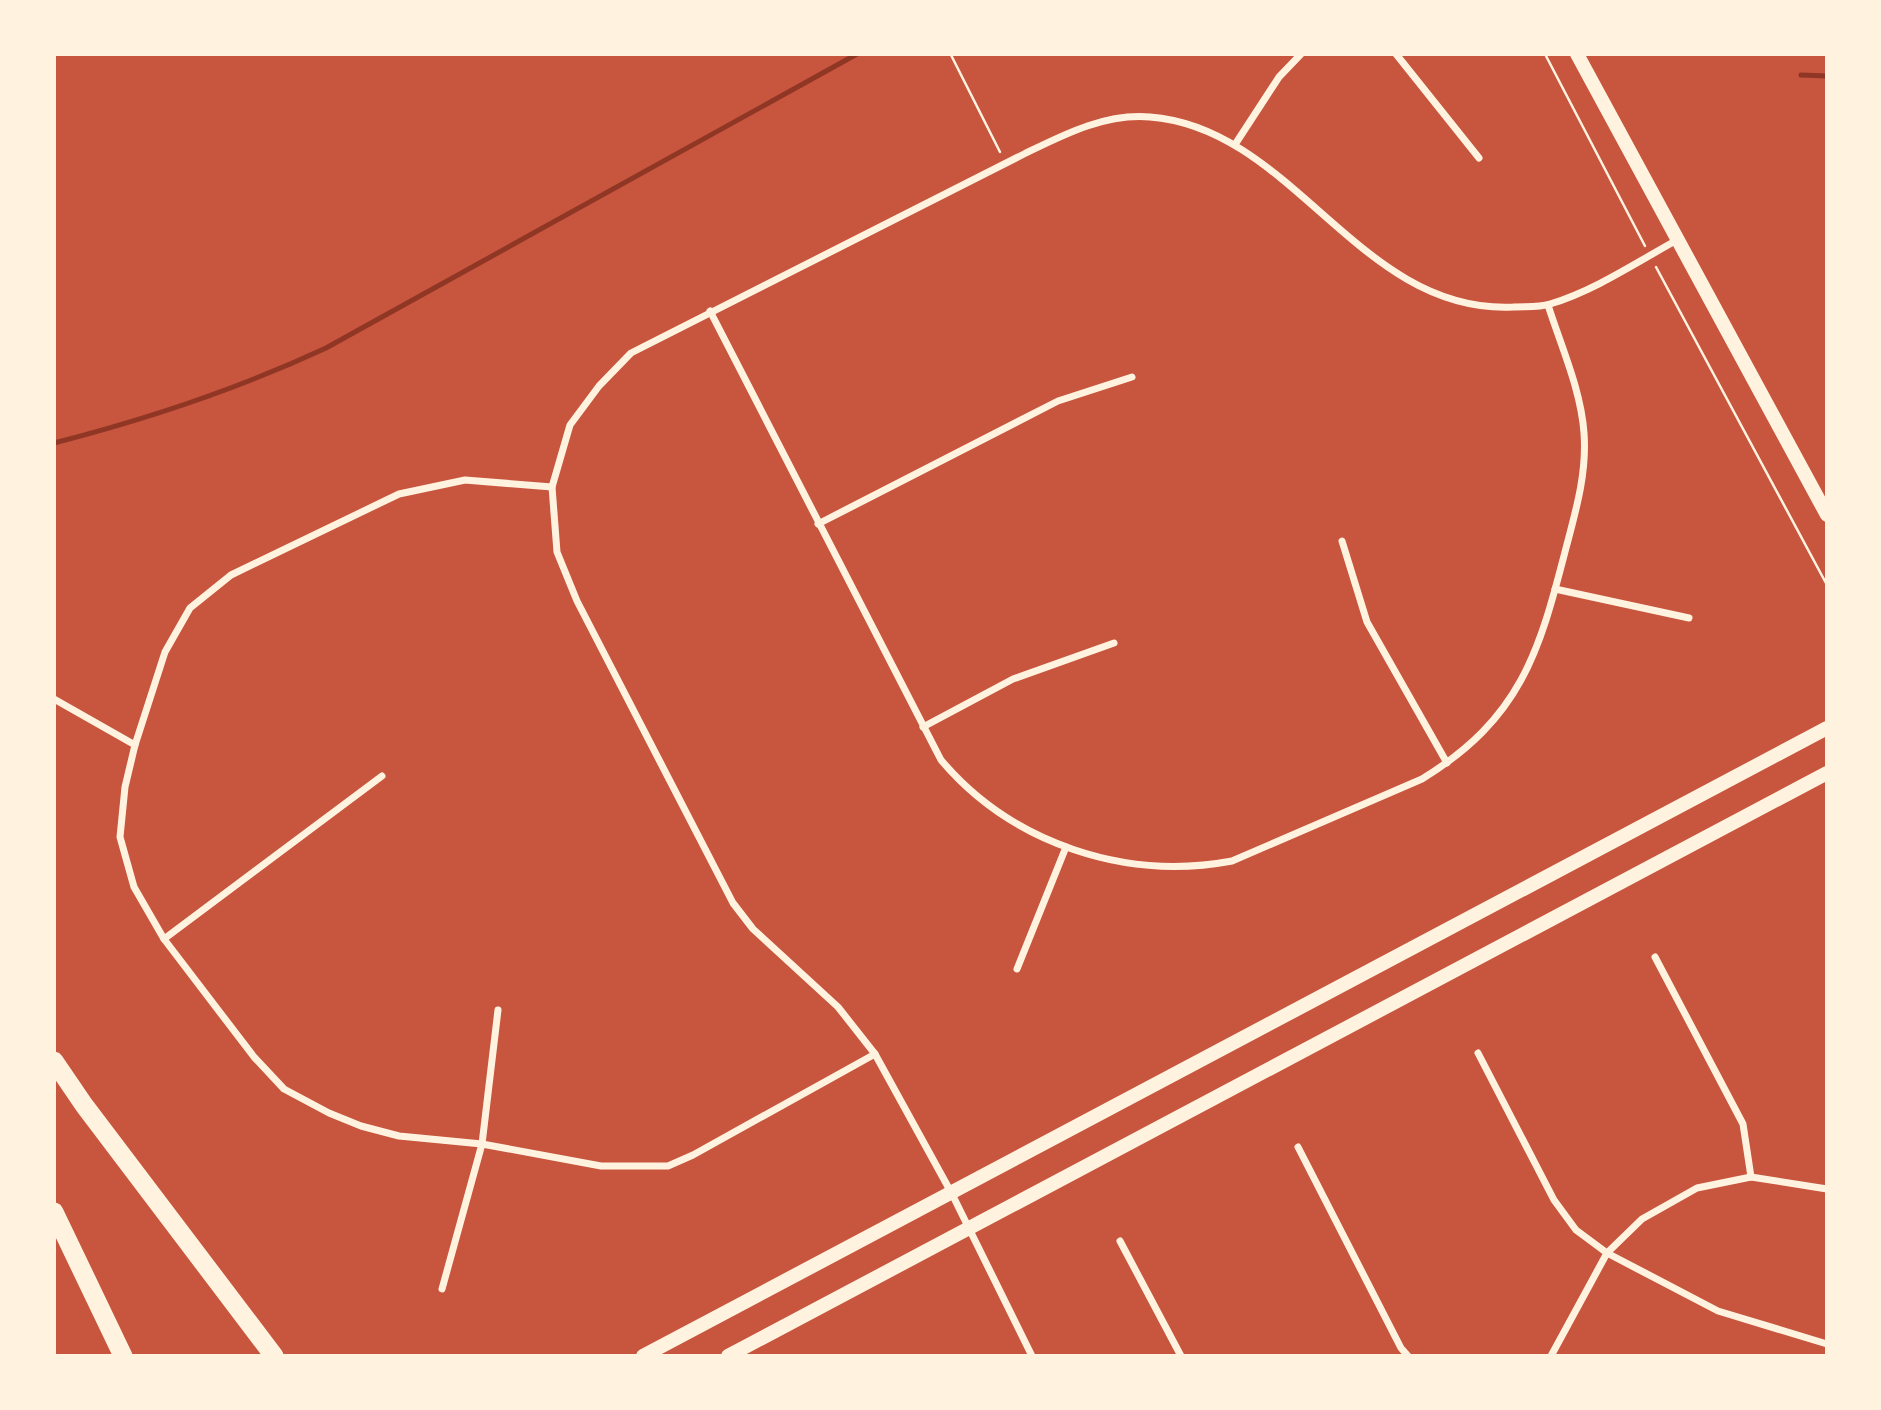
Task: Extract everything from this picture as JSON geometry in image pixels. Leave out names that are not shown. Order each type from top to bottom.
[{"type":"highway","points":[[54,1061],[84,1105],[274,1356]]},
{"type":"highway","points":[[54,1212],[123,1356]]},
{"type":"main road","points":[[1577,54],[1827,515]]},
{"type":"main road","points":[[643,1356],[1827,728]]},
{"type":"main road","points":[[728,1356],[1827,773]]},
{"type":"street","points":[[1236,143],[1279,76],[1301,54]]},
{"type":"street","points":[[1396,54],[1479,158]]},
{"type":"street","points":[[1032,1356],[951,1194],[875,1054],[838,1007],[753,929],[733,904],[577,601],[557,552],[552,486],[570,425],[599,386],[631,353],[1068,133],[1111,119],[1150,117],[1187,124],[1236,143],[1363,250],[1418,286],[1485,308],[1548,305],[1586,289],[1678,240]]},
{"type":"street","points":[[710,311],[941,760],[962,785],[1018,825],[1066,847],[1110,862],[1159,868],[1199,867],[1232,861],[1422,779],[1447,763],[1489,726],[1518,690],[1541,643],[1585,466],[1585,442],[1573,383],[1548,305]]},
{"type":"street","points":[[818,524],[1058,401],[1132,377]]},
{"type":"street","points":[[552,486],[465,480],[400,495],[231,575],[190,608],[164,652],[125,787],[120,838],[134,887],[164,939],[254,1058],[284,1089],[361,1126],[399,1136],[482,1144],[601,1166],[668,1166],[693,1155],[875,1054]]},
{"type":"street","points":[[1342,541],[1367,622],[1447,763]]},
{"type":"street","points":[[1555,589],[1689,618]]},
{"type":"street","points":[[923,727],[1013,679],[1114,643]]},
{"type":"street","points":[[54,699],[135,745]]},
{"type":"street","points":[[164,939],[383,776]]},
{"type":"street","points":[[1017,969],[1066,847]]},
{"type":"street","points":[[1655,957],[1743,1124],[1751,1177]]},
{"type":"street","points":[[442,1289],[482,1144],[498,1010]]},
{"type":"street","points":[[1478,1053],[1554,1200],[1576,1230],[1606,1253],[1718,1311],[1827,1344]]},
{"type":"street","points":[[1298,1147],[1401,1348],[1408,1356]]},
{"type":"street","points":[[1550,1356],[1606,1253],[1642,1219],[1697,1188],[1751,1177],[1827,1189]]},
{"type":"street","points":[[1120,1241],[1181,1356]]},
{"type":"path","points":[[1545,54],[1649,255],[1827,585]]},
{"type":"path","points":[[951,55],[1006,164]]},
{"type":"waterway","points":[[54,443],[192,402],[260,377],[326,348],[857,54]]},
{"type":"waterway","points":[[1801,75],[1827,76]]}]
